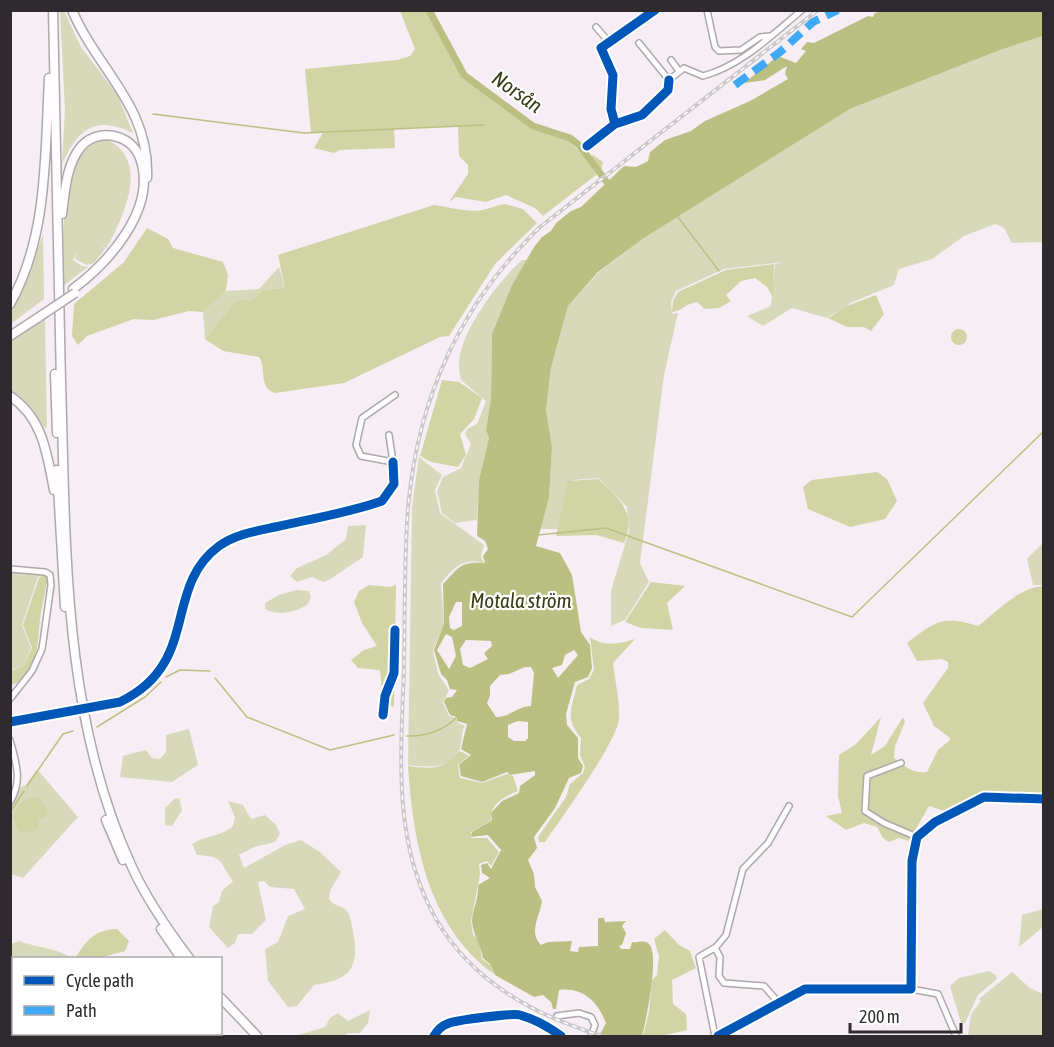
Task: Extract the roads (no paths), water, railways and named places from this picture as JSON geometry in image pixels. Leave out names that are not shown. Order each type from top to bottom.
[{"type":"highway","points":[[48,10],[59,520],[70,649],[93,779],[106,821],[128,872],[148,908],[181,957]]},
{"type":"highway","points":[[54,10],[66,546],[75,648],[98,778],[133,869],[152,905],[188,957]]},
{"type":"highway","points":[[10,336],[101,272],[127,242],[141,211],[147,170],[145,145],[136,115],[89,44],[72,10]]},
{"type":"highway","points":[[10,304],[29,263],[37,224],[49,78]]},
{"type":"highway","points":[[58,247],[67,183],[75,155],[86,142],[98,136],[111,135],[125,140],[136,151],[142,166],[142,183],[136,212],[128,231],[112,254],[74,291]]},
{"type":"highway","points":[[10,330],[38,315]]},
{"type":"highway","points":[[10,396],[29,412],[41,434],[59,520]]},
{"type":"highway","points":[[222,1000],[257,1036]]},
{"type":"highway","points":[[222,1008],[249,1036]]},
{"type":"street","points":[[615,124],[611,109],[613,75],[602,48],[607,42],[655,10]]},
{"type":"street","points":[[707,10],[715,47],[719,51],[741,50],[764,36],[770,36]]},
{"type":"street","points":[[587,146],[615,124],[642,115],[668,90],[669,80],[679,71],[684,68],[703,76],[707,75],[746,55],[802,10]]},
{"type":"street","points":[[596,27],[607,42]]},
{"type":"street","points":[[639,43],[669,80]]},
{"type":"street","points":[[671,60],[679,71]]},
{"type":"street","points":[[393,462],[361,456],[356,446],[362,418],[394,395]]},
{"type":"street","points":[[88,708],[120,702],[136,694],[158,675],[167,660],[195,574],[219,547],[242,535],[382,501],[394,484],[389,435]]},
{"type":"street","points":[[10,569],[29,568],[45,572],[50,575],[51,585],[42,649],[32,671],[10,699]]},
{"type":"street","points":[[383,715],[385,696],[394,673],[395,630]]},
{"type":"street","points":[[10,722],[75,711]]},
{"type":"street","points":[[10,740],[19,775],[17,789],[10,802]]},
{"type":"street","points":[[902,763],[867,776],[863,811],[879,821],[917,837]]},
{"type":"street","points":[[911,987],[912,861],[917,837],[933,823],[984,797],[1044,799]]},
{"type":"street","points":[[789,806],[768,843],[743,869],[726,935],[715,948],[699,957],[717,1036],[795,992],[812,988],[911,987],[938,994],[956,1036]]},
{"type":"street","points":[[715,948],[720,957],[719,976],[724,983],[764,986],[778,1002]]},
{"type":"street","points":[[557,1016],[579,1013],[591,1017],[595,1025],[591,1036]]},
{"type":"street","points":[[434,1036],[441,1027],[454,1022],[518,1014],[561,1036]]},
{"type":"water","name":"Motala ström","points":[[888,10],[1043,11],[1043,36],[1000,50],[850,109],[644,238],[598,272],[568,306],[551,368],[546,410],[552,447],[549,498],[536,546],[560,553],[572,575],[581,632],[590,645],[592,668],[588,677],[575,682],[566,714],[567,725],[578,738],[578,758],[583,766],[581,773],[569,778],[555,808],[534,837],[537,848],[528,860],[534,874],[535,887],[542,901],[535,935],[541,945],[548,942],[572,941],[570,951],[578,952],[579,947],[598,946],[598,918],[604,918],[605,922],[626,921],[622,926],[626,933],[622,945],[619,946],[621,949],[630,949],[632,942],[645,942],[652,950],[653,960],[651,988],[642,1036],[599,1036],[606,1023],[603,1015],[594,1003],[582,994],[559,990],[556,1009],[553,1009],[551,1002],[543,995],[534,997],[495,975],[490,964],[483,958],[472,925],[478,885],[490,878],[482,873],[481,865],[487,863],[491,869],[501,850],[488,835],[471,837],[472,832],[492,820],[491,813],[502,801],[519,793],[520,786],[535,775],[535,771],[510,775],[507,772],[482,782],[461,776],[459,765],[471,755],[461,749],[467,724],[457,721],[457,717],[450,715],[444,702],[457,690],[450,689],[447,680],[441,674],[434,650],[444,624],[443,584],[465,564],[485,563],[483,556],[488,549],[485,541],[477,536],[479,480],[489,438],[486,430],[491,399],[492,334],[511,287],[534,247],[556,223],[571,211],[581,207],[624,166],[636,167],[648,161],[650,152],[665,140],[691,131],[705,121],[750,101],[788,79],[785,74],[787,66],[765,80],[744,83],[778,56],[796,63],[806,51],[801,49],[807,42],[814,43],[868,16],[873,17],[875,13]],"holes":[[[456,602],[462,602],[462,626],[454,630],[450,628],[449,617]],[[446,634],[452,637],[456,656],[449,669],[437,650]],[[466,640],[491,641],[492,646],[484,653],[488,659],[470,668],[463,665],[460,649]],[[574,650],[578,655],[558,678],[552,668],[562,665],[565,655]],[[531,667],[534,673],[531,706],[496,717],[487,703],[490,686],[500,675]],[[518,721],[528,722],[528,738],[525,741],[514,741],[508,737],[508,725]]]},
{"type":"waterway","name":"Norsån","points":[[429,10],[464,75],[533,126],[570,138],[579,145],[606,181]]},
{"type":"waterway","points":[[153,114],[304,133],[484,125]]},
{"type":"waterway","points":[[678,217],[719,271]]},
{"type":"waterway","points":[[538,535],[606,528],[852,617],[1044,431]]},
{"type":"waterway","points":[[166,677],[180,670],[210,671]]},
{"type":"waterway","points":[[215,678],[247,717],[330,750],[394,735]]},
{"type":"waterway","points":[[97,727],[145,697],[161,682]]},
{"type":"waterway","points":[[407,736],[434,732],[447,726],[457,717]]},
{"type":"waterway","points":[[27,786],[63,734],[73,731]]},
{"type":"waterway","points":[[10,812],[24,791]]},
{"type":"railway","points":[[602,1036],[577,1028],[530,1007],[487,979],[451,942],[436,919],[422,890],[412,859],[406,828],[401,765],[406,548],[413,467],[433,390],[448,354],[466,320],[487,288],[512,257],[540,227],[818,10]]}]
